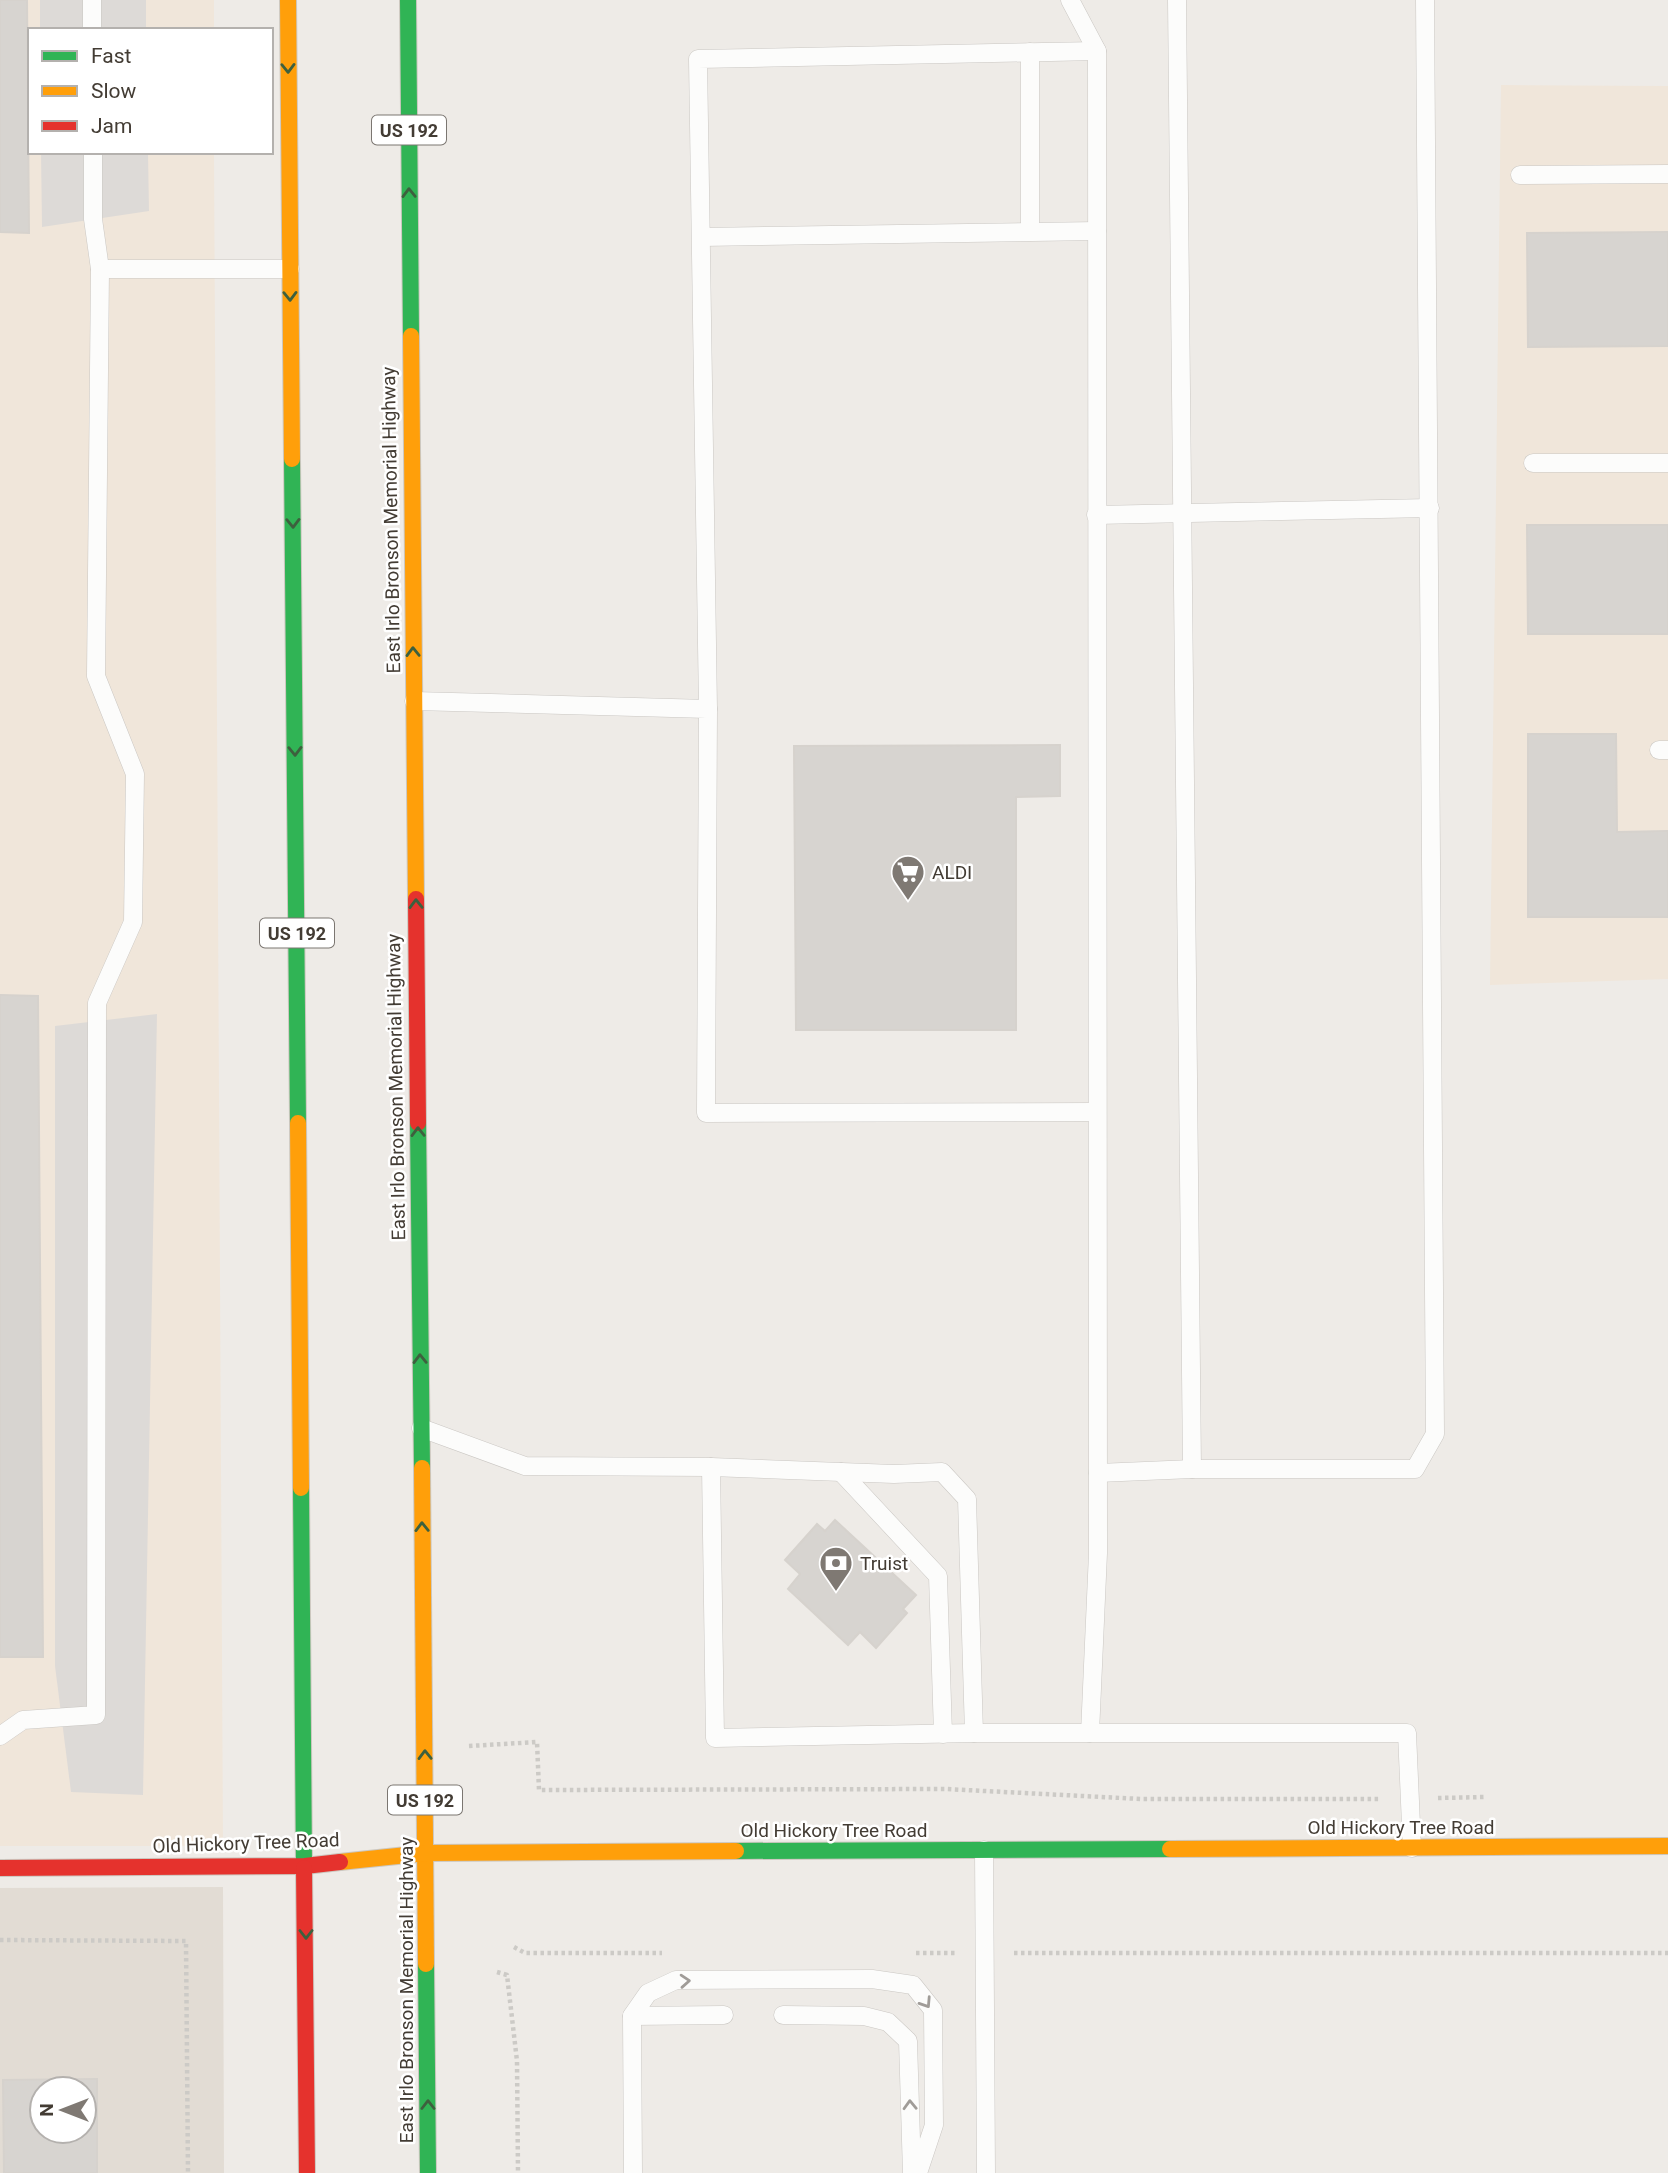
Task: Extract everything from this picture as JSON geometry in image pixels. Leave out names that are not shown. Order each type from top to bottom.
[{"type":"main road","name":"US 192","points":[[288,0],[307,2173]]},
{"type":"main road","name":"East Irlo Bronson Memorial Highway","points":[[408,0],[428,2173]]},
{"type":"main road","name":"Old Hickory Tree Road","points":[[0,1868],[305,1866],[426,1853],[1668,1846]]},
{"type":"lane","points":[[92,0],[92,28]]},
{"type":"lane","points":[[1070,0],[1097,51],[1098,1553],[1090,1733]]},
{"type":"lane","points":[[1177,0],[1192,1469]]},
{"type":"lane","points":[[1098,1473],[1192,1469],[1415,1469],[1435,1434],[1425,0]]},
{"type":"lane","points":[[1097,51],[698,59],[708,709],[706,1113],[1097,1112]]},
{"type":"lane","points":[[1030,52],[1030,232]]},
{"type":"lane","points":[[0,1736],[23,1720],[96,1716],[97,1003],[133,922],[135,774],[96,676],[100,269],[93,219],[93,154]]},
{"type":"lane","points":[[1520,175],[1668,174]]},
{"type":"lane","points":[[702,237],[1097,231]]},
{"type":"lane","points":[[100,269],[290,269]]},
{"type":"lane","points":[[1533,463],[1668,463]]},
{"type":"lane","points":[[1096,515],[1184,511],[1430,508]]},
{"type":"lane","points":[[414,701],[708,709]]},
{"type":"lane","points":[[421,1427],[524,1466],[942,1472],[967,1499],[974,1733]]},
{"type":"lane","points":[[711,1467],[715,1738],[974,1733],[1407,1733],[1412,1848]]},
{"type":"lane","points":[[841,1472],[938,1576],[943,1734]]},
{"type":"lane","points":[[984,1850],[986,2173]]},
{"type":"lane","points":[[633,2173],[632,2016],[648,1993],[676,1980],[872,1979],[913,1984],[933,2010],[934,2125],[918,2173]]},
{"type":"lane","points":[[632,2016],[724,2015]]},
{"type":"lane","points":[[783,2015],[864,2016],[888,2022],[908,2041],[912,2173]]},
{"type":"path","points":[[469,1746],[537,1742],[539,1790],[946,1789],[1141,1799],[1485,1797]]},
{"type":"path","points":[[0,1940],[186,1941],[188,2173]]},
{"type":"path","points":[[514,1947],[524,1953],[664,1953]]},
{"type":"path","points":[[915,1953],[1668,1953]]},
{"type":"path","points":[[496,1972],[507,1975],[517,2061],[518,2173]]},
{"type":"shaded area","points":[[0,0],[214,0],[214,28],[28,28],[28,154],[214,154],[223,1846],[0,1846]]},
{"type":"shaded area","points":[[40,0],[146,0],[146,28],[40,28]]},
{"type":"shaded area","points":[[1501,85],[1668,86],[1668,979],[1490,985]]},
{"type":"shaded area","points":[[41,154],[148,154],[149,211],[42,227]]},
{"type":"shaded area","points":[[157,1014],[143,1795],[71,1792],[55,1666],[55,1026]]},
{"type":"shaded area","points":[[223,1887],[224,2173],[0,2173],[0,1888]]},
{"type":"building","points":[[0,0],[27,0],[29,233],[0,232]]},
{"type":"building","points":[[1668,232],[1668,346],[1528,347],[1527,233]]},
{"type":"building","points":[[1527,525],[1668,525],[1668,634],[1528,634]]},
{"type":"building","points":[[1528,734],[1616,734],[1617,832],[1668,831],[1668,917],[1528,917]]},
{"type":"building","points":[[1060,745],[1060,796],[1016,797],[1016,1030],[796,1030],[794,746]]},
{"type":"building","points":[[0,995],[38,996],[43,1657],[0,1657]]},
{"type":"building","points":[[835,1520],[916,1595],[903,1609],[907,1613],[876,1648],[860,1632],[848,1645],[788,1589],[800,1574],[785,1560],[817,1524],[825,1531]]},
{"type":"building","points":[[3,2080],[28,2080],[28,2145],[97,2145],[97,2173],[4,2173]]},
{"type":"traffic: fast","points":[[408,0],[411,336]]},
{"type":"traffic: fast","points":[[292,459],[298,1123]]},
{"type":"traffic: fast","points":[[418,1123],[422,1468]]},
{"type":"traffic: fast","points":[[301,1488],[304,1868]]},
{"type":"traffic: fast","points":[[736,1851],[1170,1849]]},
{"type":"traffic: fast","points":[[426,1964],[428,2173]]},
{"type":"traffic: slow","points":[[288,0],[292,459]]},
{"type":"traffic: slow","points":[[411,336],[416,899]]},
{"type":"traffic: slow","points":[[298,1123],[301,1488]]},
{"type":"traffic: slow","points":[[422,1468],[426,1964]]},
{"type":"traffic: slow","points":[[1170,1849],[1668,1846]]},
{"type":"traffic: slow","points":[[340,1862],[426,1853],[736,1851]]},
{"type":"traffic: jam","points":[[416,899],[418,1123]]},
{"type":"traffic: jam","points":[[0,1868],[305,1866],[340,1862]]},
{"type":"traffic: jam","points":[[304,1868],[307,2173]]},
{"type":"place","name":"ALDI","points":[[908,902]]},
{"type":"place","name":"Truist","points":[[836,1593]]}]
